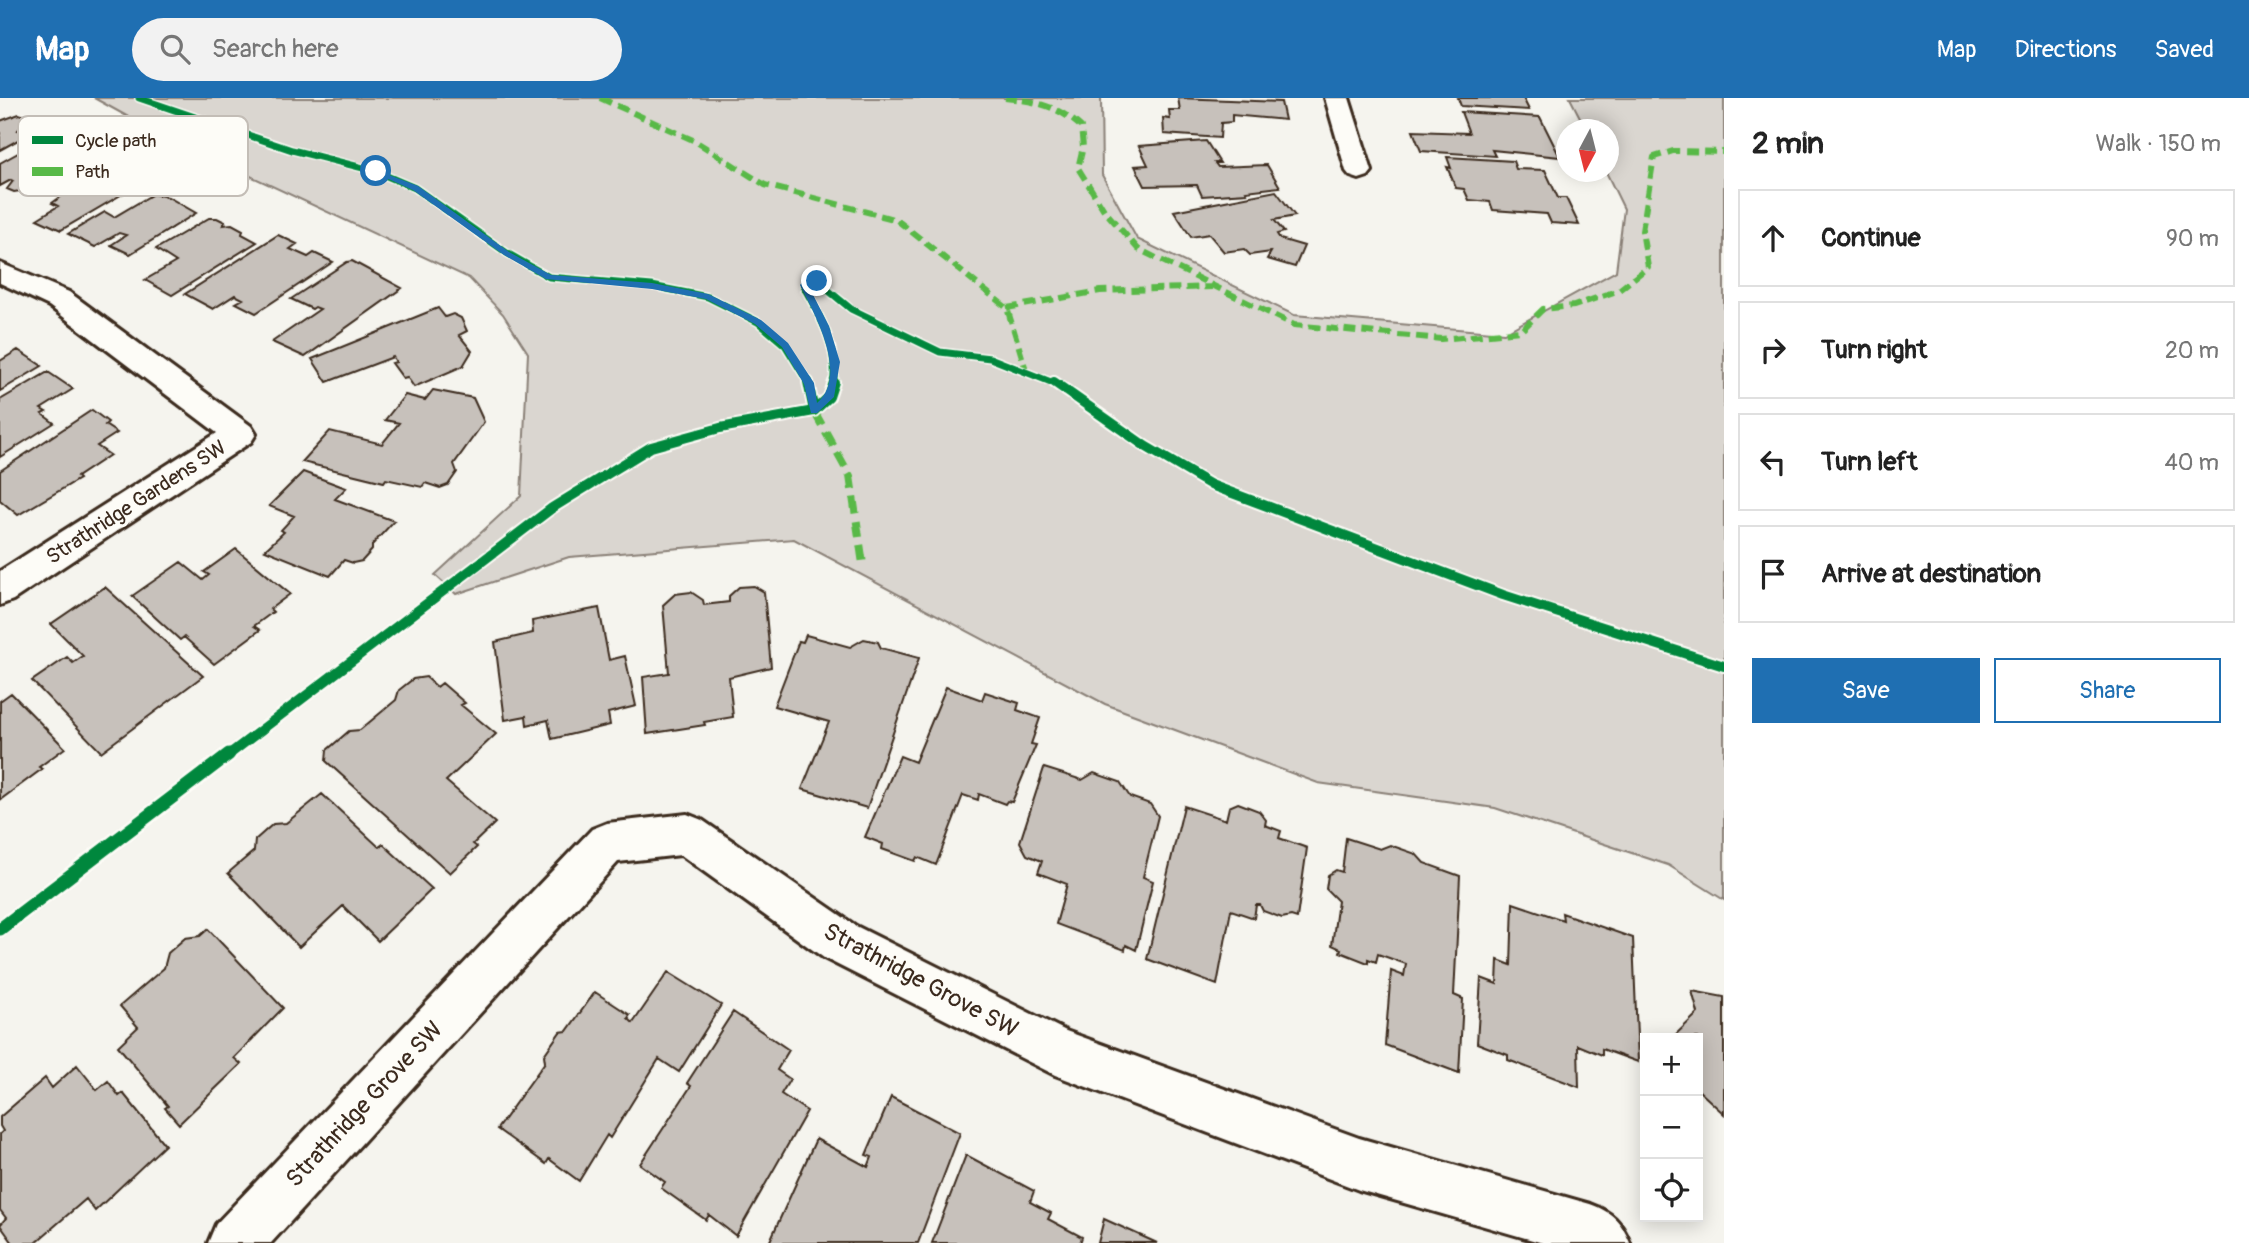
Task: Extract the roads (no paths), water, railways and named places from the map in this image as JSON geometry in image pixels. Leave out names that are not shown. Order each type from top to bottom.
[{"type":"street","points":[[1337,98],[1359,171]]},
{"type":"street","name":"Strathridge Gardens SW","points":[[0,272],[59,299],[240,434],[0,590]]},
{"type":"street","name":"Strathridge Grove SW","points":[[235,1243],[607,843],[687,834],[840,942],[1055,1052],[1359,1164],[1590,1230],[1603,1243]]}]
